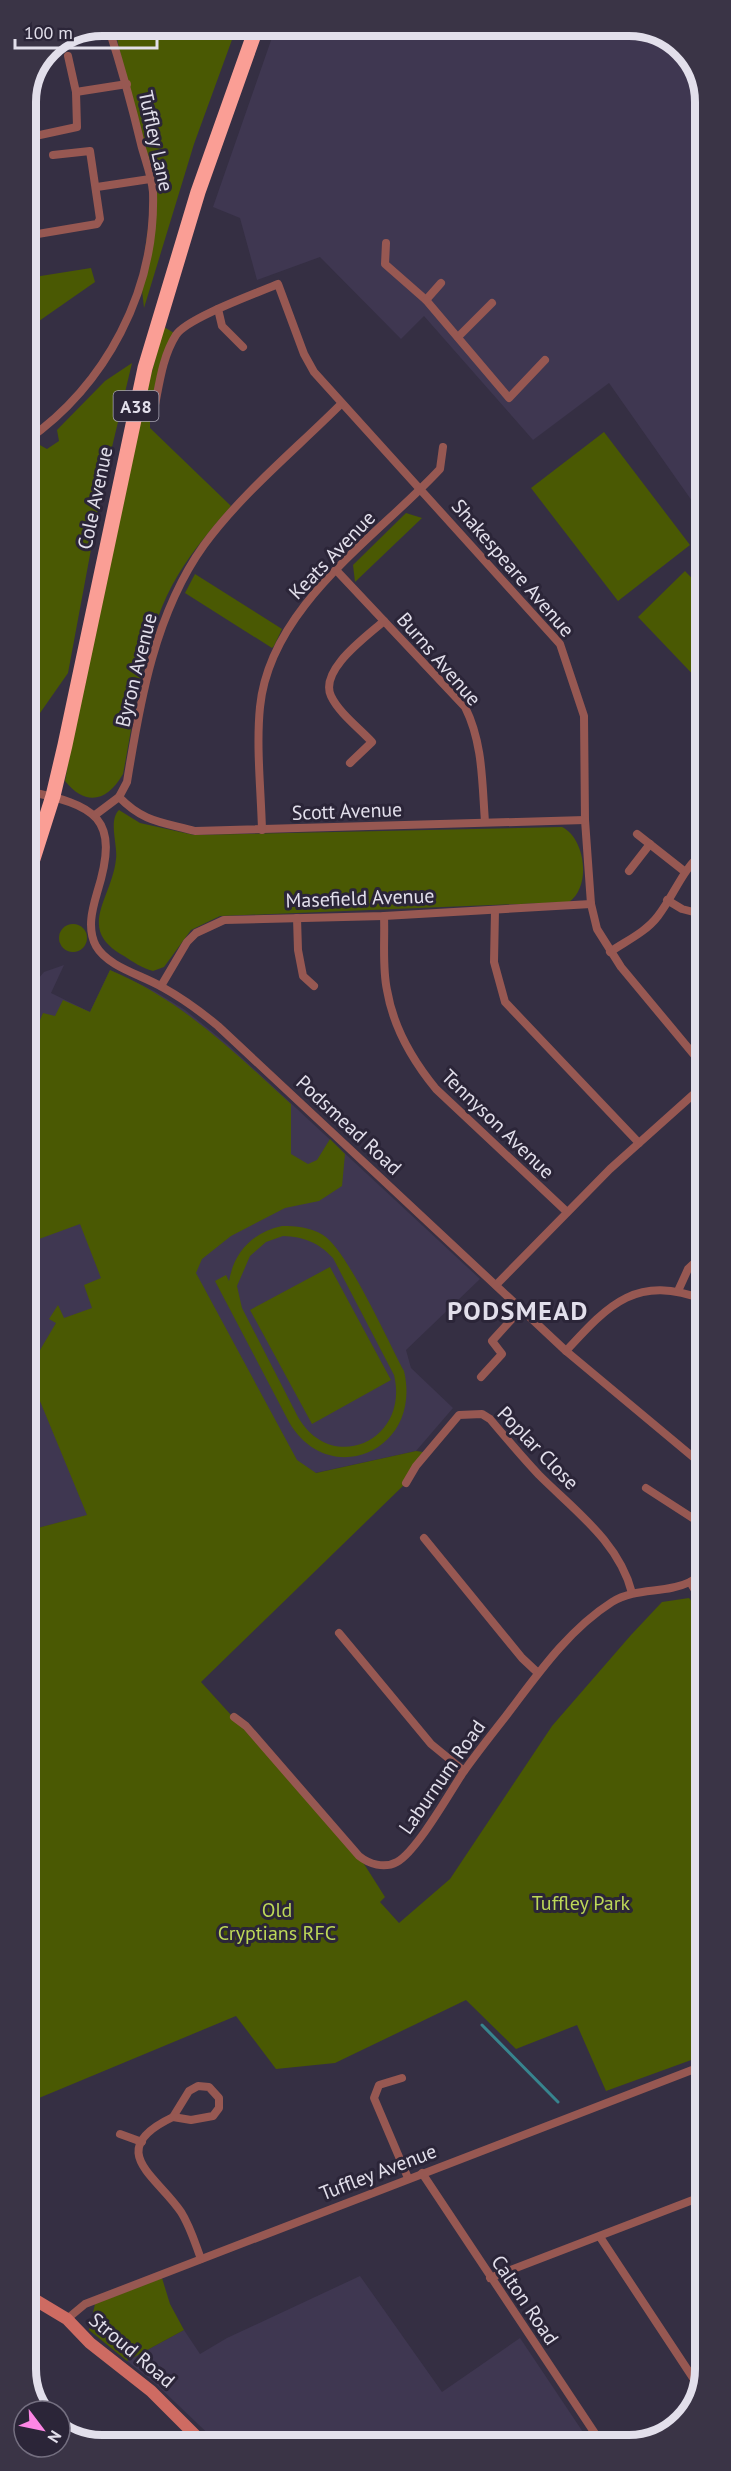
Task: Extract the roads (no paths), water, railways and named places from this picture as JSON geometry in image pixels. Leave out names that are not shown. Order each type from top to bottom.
[{"type":"highway","name":"Cole Avenue","points":[[36,850],[53,796],[145,368],[198,192],[253,36]]},
{"type":"main road","name":"Stroud Road","points":[[36,2300],[67,2319],[90,2343],[152,2391],[195,2435]]},
{"type":"street","name":"Tuffley Lane","points":[[36,434],[78,396],[103,364],[123,330],[140,285],[147,254],[153,191],[127,84],[111,36]]},
{"type":"street","points":[[36,136],[78,127],[76,93],[68,56]]},
{"type":"street","points":[[76,93],[127,84]]},
{"type":"street","points":[[36,234],[97,224],[100,219],[90,151],[53,155]]},
{"type":"street","points":[[97,188],[150,179]]},
{"type":"street","points":[[386,243],[385,264],[426,300],[509,398],[545,360]]},
{"type":"street","points":[[426,300],[441,283]]},
{"type":"street","name":"Shakespeare Avenue","points":[[218,309],[278,284],[304,354],[314,372],[560,644],[584,716],[585,820],[591,904],[597,929],[610,952],[695,1056]]},
{"type":"street","points":[[458,338],[492,303]]},
{"type":"street","points":[[154,410],[161,374],[176,334],[218,309],[222,326],[243,347]]},
{"type":"street","name":"Byron Avenue","points":[[119,797],[127,782],[159,631],[189,569],[204,546],[237,506],[341,404]]},
{"type":"street","name":"Keats Avenue","points":[[262,830],[260,706],[267,676],[277,651],[302,608],[336,570],[440,469],[443,447]]},
{"type":"street","name":"Burns Avenue","points":[[336,570],[454,695],[472,722],[480,750],[485,822]]},
{"type":"street","points":[[350,763],[372,742],[332,698],[328,684],[334,668],[384,621]]},
{"type":"street","points":[[36,793],[78,805],[95,815],[119,797]]},
{"type":"street","name":"Scott Avenue","points":[[119,797],[134,813],[145,818],[195,831],[585,820]]},
{"type":"street","name":"Podsmead Road","points":[[95,815],[102,826],[107,845],[91,918],[96,947],[116,963],[161,986],[199,1011],[234,1040],[566,1351],[695,1459]]},
{"type":"street","points":[[637,834],[684,871]]},
{"type":"street","points":[[629,871],[650,844]]},
{"type":"street","points":[[610,952],[645,930],[659,915],[684,871],[695,861]]},
{"type":"street","points":[[667,900],[682,909],[695,912]]},
{"type":"street","name":"Masefield Avenue","points":[[161,986],[187,942],[196,933],[224,920],[384,916],[591,904]]},
{"type":"street","points":[[495,910],[494,962],[505,1002],[512,1013],[639,1143]]},
{"type":"street","name":"Tennyson Avenue","points":[[384,916],[387,990],[398,1025],[419,1068],[436,1089],[567,1212]]},
{"type":"street","points":[[297,918],[298,950],[303,976],[314,986]]},
{"type":"street","points":[[495,1285],[567,1212],[695,1093]]},
{"type":"street","points":[[678,1291],[688,1269],[695,1262]]},
{"type":"street","points":[[566,1351],[590,1324],[618,1302],[639,1292],[678,1291],[695,1297]]},
{"type":"street","points":[[481,1377],[502,1354],[492,1341],[521,1309]]},
{"type":"street","name":"Poplar Close","points":[[406,1483],[416,1466],[459,1415],[482,1414],[490,1419],[537,1473],[602,1535],[614,1552],[632,1593]]},
{"type":"street","points":[[646,1488],[695,1520]]},
{"type":"street","points":[[424,1538],[522,1658],[538,1673]]},
{"type":"street","name":"Laburnum Road","points":[[234,1717],[246,1726],[359,1856],[366,1862],[376,1865],[396,1863],[405,1856],[464,1771],[538,1673],[586,1623],[612,1602],[632,1593],[675,1589],[695,1579]]},
{"type":"street","points":[[690,1582],[695,1590]]},
{"type":"street","points":[[339,1633],[431,1744],[464,1771]]},
{"type":"street","name":"Tuffley Avenue","points":[[67,2319],[85,2304],[695,2069]]},
{"type":"street","points":[[402,2078],[379,2085],[374,2098],[408,2178]]},
{"type":"street","points":[[173,2117],[190,2120],[213,2116],[219,2108],[219,2098],[209,2087],[198,2086],[189,2091],[173,2117],[159,2124],[142,2142],[139,2153],[146,2174],[181,2211],[201,2259]]},
{"type":"street","points":[[120,2134],[142,2142]]},
{"type":"street","name":"Calton Road","points":[[422,2173],[596,2435]]},
{"type":"street","points":[[490,2278],[695,2199]]},
{"type":"street","points":[[600,2237],[694,2380]]},
{"type":"waterway","points":[[482,2025],[558,2102]]},
{"type":"district","name":"PODSMEAD","points":[[518,1310]]},
{"type":"park label","name":"Tuffley Park","points":[[581,1903]]},
{"type":"park label","name":"Old Cryptians RFC","points":[[277,1922]]}]
